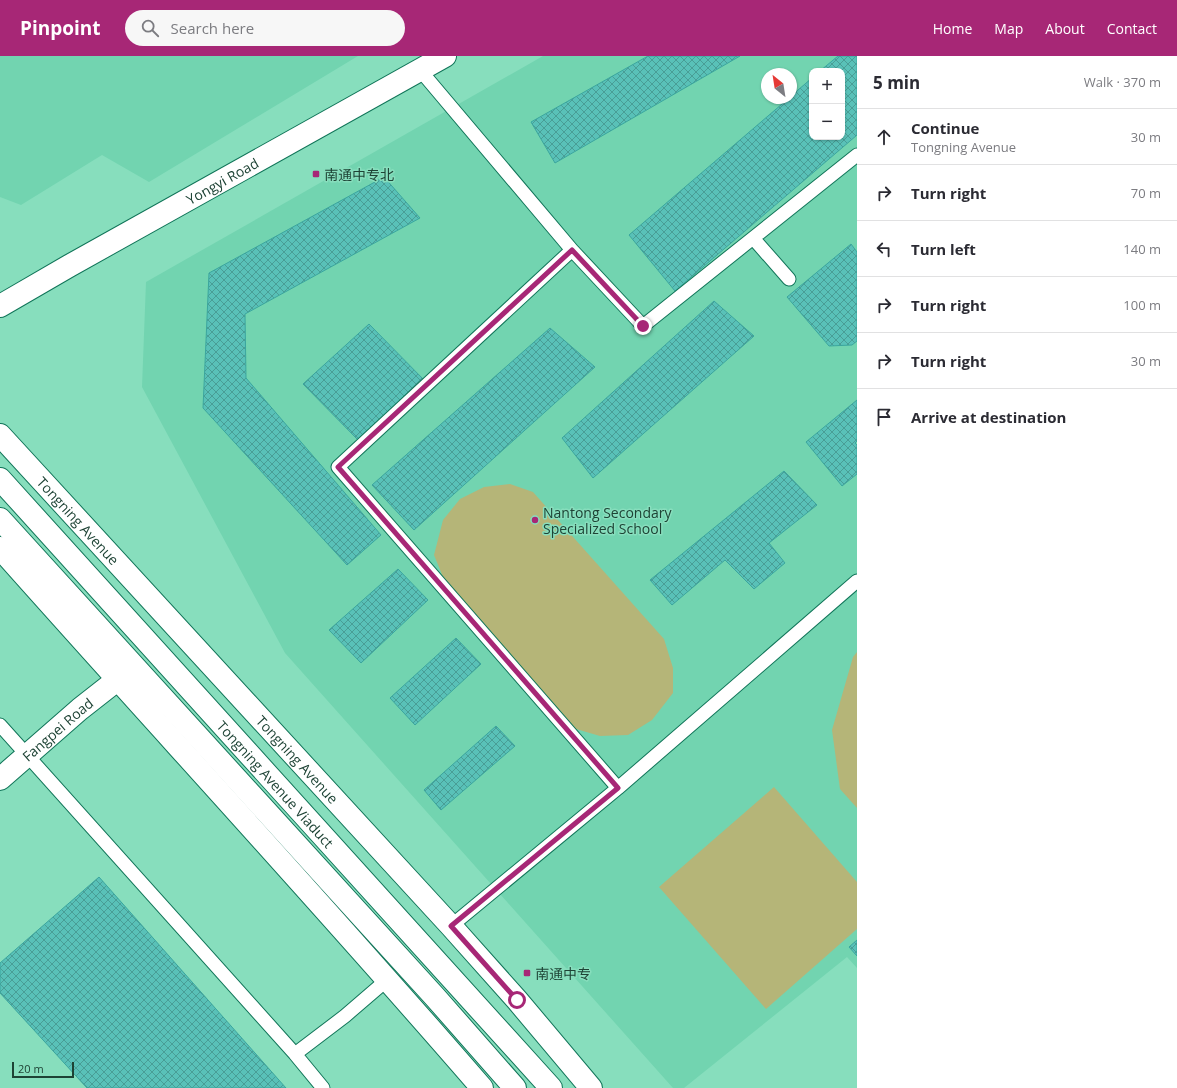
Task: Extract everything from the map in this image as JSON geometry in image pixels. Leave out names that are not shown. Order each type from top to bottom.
[{"type":"main road","name":"Yongyi Road","points":[[0,306],[445,56]]},
{"type":"main road","name":"Tongning Avenue","points":[[0,435],[451,926],[517,1000],[591,1088]]},
{"type":"main road","name":"Tongning Avenue Viaduct","points":[[0,479],[551,1088]]},
{"type":"main road","name":"Tongning Avenue Viaduct","points":[[0,519],[435,997],[515,1088]]},
{"type":"main road","points":[[0,548],[388,980],[482,1088]]},
{"type":"main road","name":"Fangpei Road","points":[[0,780],[80,709],[117,680]]},
{"type":"main road","points":[[435,997],[501,1088]]},
{"type":"main road","points":[[499,1029],[562,1088]]},
{"type":"lane","points":[[420,70],[572,250],[643,326],[857,155]]},
{"type":"lane","points":[[753,238],[788,279]]},
{"type":"lane","points":[[572,250],[338,467],[618,788]]},
{"type":"lane","points":[[451,926],[618,788],[857,581]]},
{"type":"lane","points":[[0,724],[295,1054],[323,1088]]},
{"type":"lane","points":[[295,1054],[345,1016],[388,980]]},
{"type":"shaded area","points":[[0,56],[358,56],[149,182],[102,155],[21,205],[0,197]]},
{"type":"shaded area","name":"Nantong Secondary Specialized School","points":[[543,56],[857,56],[857,968],[847,957],[684,1088],[673,1088],[285,653],[142,387],[146,282]]},
{"type":"shaded area","points":[[510,484],[533,492],[664,639],[673,668],[673,693],[652,720],[628,735],[600,736],[576,729],[445,582],[434,555],[443,520],[460,499],[484,487]]},
{"type":"shaded area","points":[[857,652],[857,808],[840,789],[832,730],[853,657]]},
{"type":"shaded area","points":[[774,787],[857,882],[857,929],[766,1009],[659,887]]},
{"type":"building","points":[[648,56],[740,56],[555,163],[531,122]]},
{"type":"building","points":[[838,56],[857,56],[857,135],[675,291],[629,235],[782,104],[797,104],[797,91],[809,81],[809,140],[845,140],[845,68],[824,68]]},
{"type":"building","points":[[384,177],[420,218],[245,314],[246,378],[381,535],[347,565],[203,408],[209,273]]},
{"type":"building","points":[[851,244],[857,252],[857,341],[852,345],[829,346],[787,297]]},
{"type":"building","points":[[714,301],[754,336],[593,478],[562,438]]},
{"type":"building","points":[[369,324],[426,382],[360,442],[303,384]]},
{"type":"building","points":[[550,328],[595,367],[414,530],[372,485]]},
{"type":"building","points":[[857,400],[857,441],[855,443],[857,445],[857,474],[842,486],[806,442]]},
{"type":"building","points":[[784,471],[817,505],[769,543],[785,563],[754,589],[725,560],[672,605],[650,580]]},
{"type":"building","points":[[398,569],[428,600],[361,663],[329,630]]},
{"type":"building","points":[[456,638],[481,664],[415,725],[390,698]]},
{"type":"building","points":[[496,726],[515,746],[441,810],[424,790]]},
{"type":"building","points":[[99,877],[286,1088],[87,1088],[0,993],[0,963]]},
{"type":"building","points":[[857,940],[857,956],[849,947]]},
{"type":"place","name":"南通中专北","points":[[316,174]]},
{"type":"place","name":"Nantong Secondary Specialized School","points":[[535,520]]},
{"type":"place","name":"南通中专","points":[[527,973]]},
{"type":"route","points":[[517,1000],[451,926],[618,788],[338,467],[572,250],[643,326]]}]
